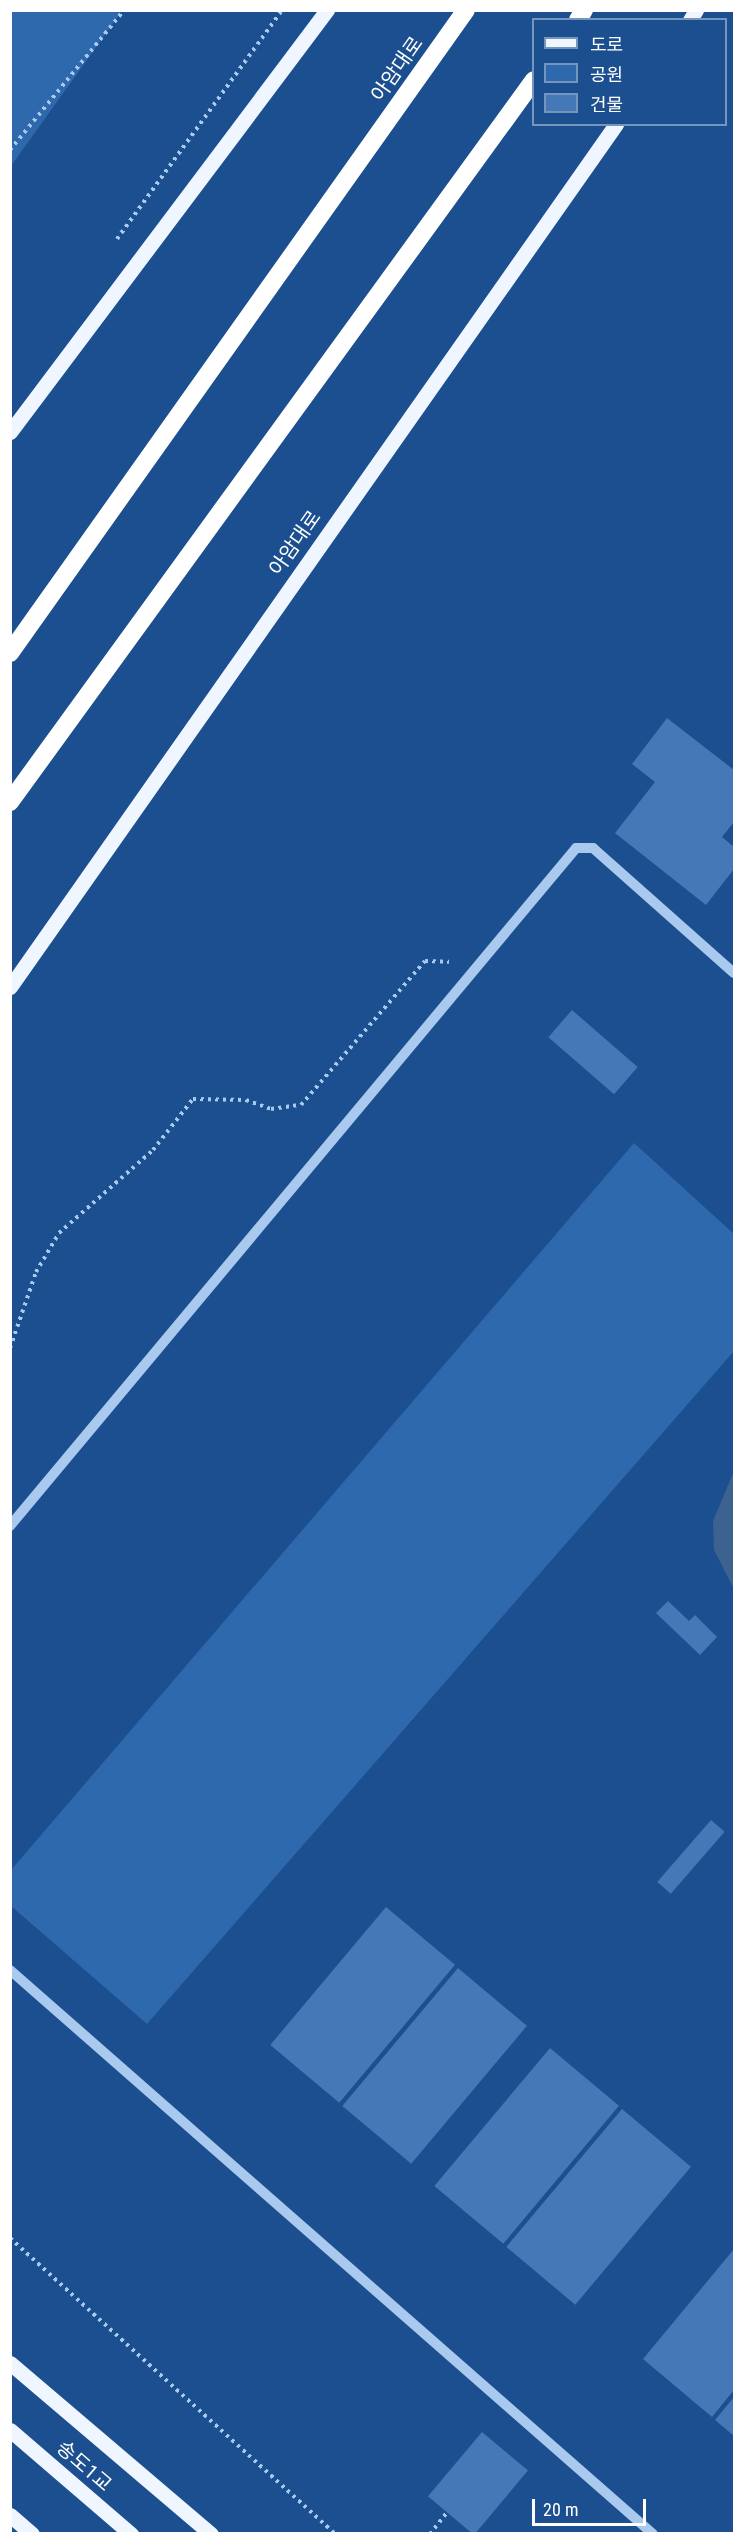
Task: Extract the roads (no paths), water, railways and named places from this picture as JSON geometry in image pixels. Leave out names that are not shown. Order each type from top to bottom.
[{"type":"highway","name":"아암대로","points":[[10,653],[466,10]]},
{"type":"highway","points":[[10,802],[532,83]]},
{"type":"main road","points":[[10,432],[327,10]]},
{"type":"main road","name":"아암대로","points":[[10,987],[615,126]]},
{"type":"main road","points":[[10,2363],[211,2534]]},
{"type":"main road","name":"송도1교","points":[[10,2430],[131,2534]]},
{"type":"main road","points":[[10,2515],[32,2534]]},
{"type":"lane","points":[[10,1526],[576,848],[593,848],[735,973]]},
{"type":"lane","points":[[10,1970],[653,2534]]}]
